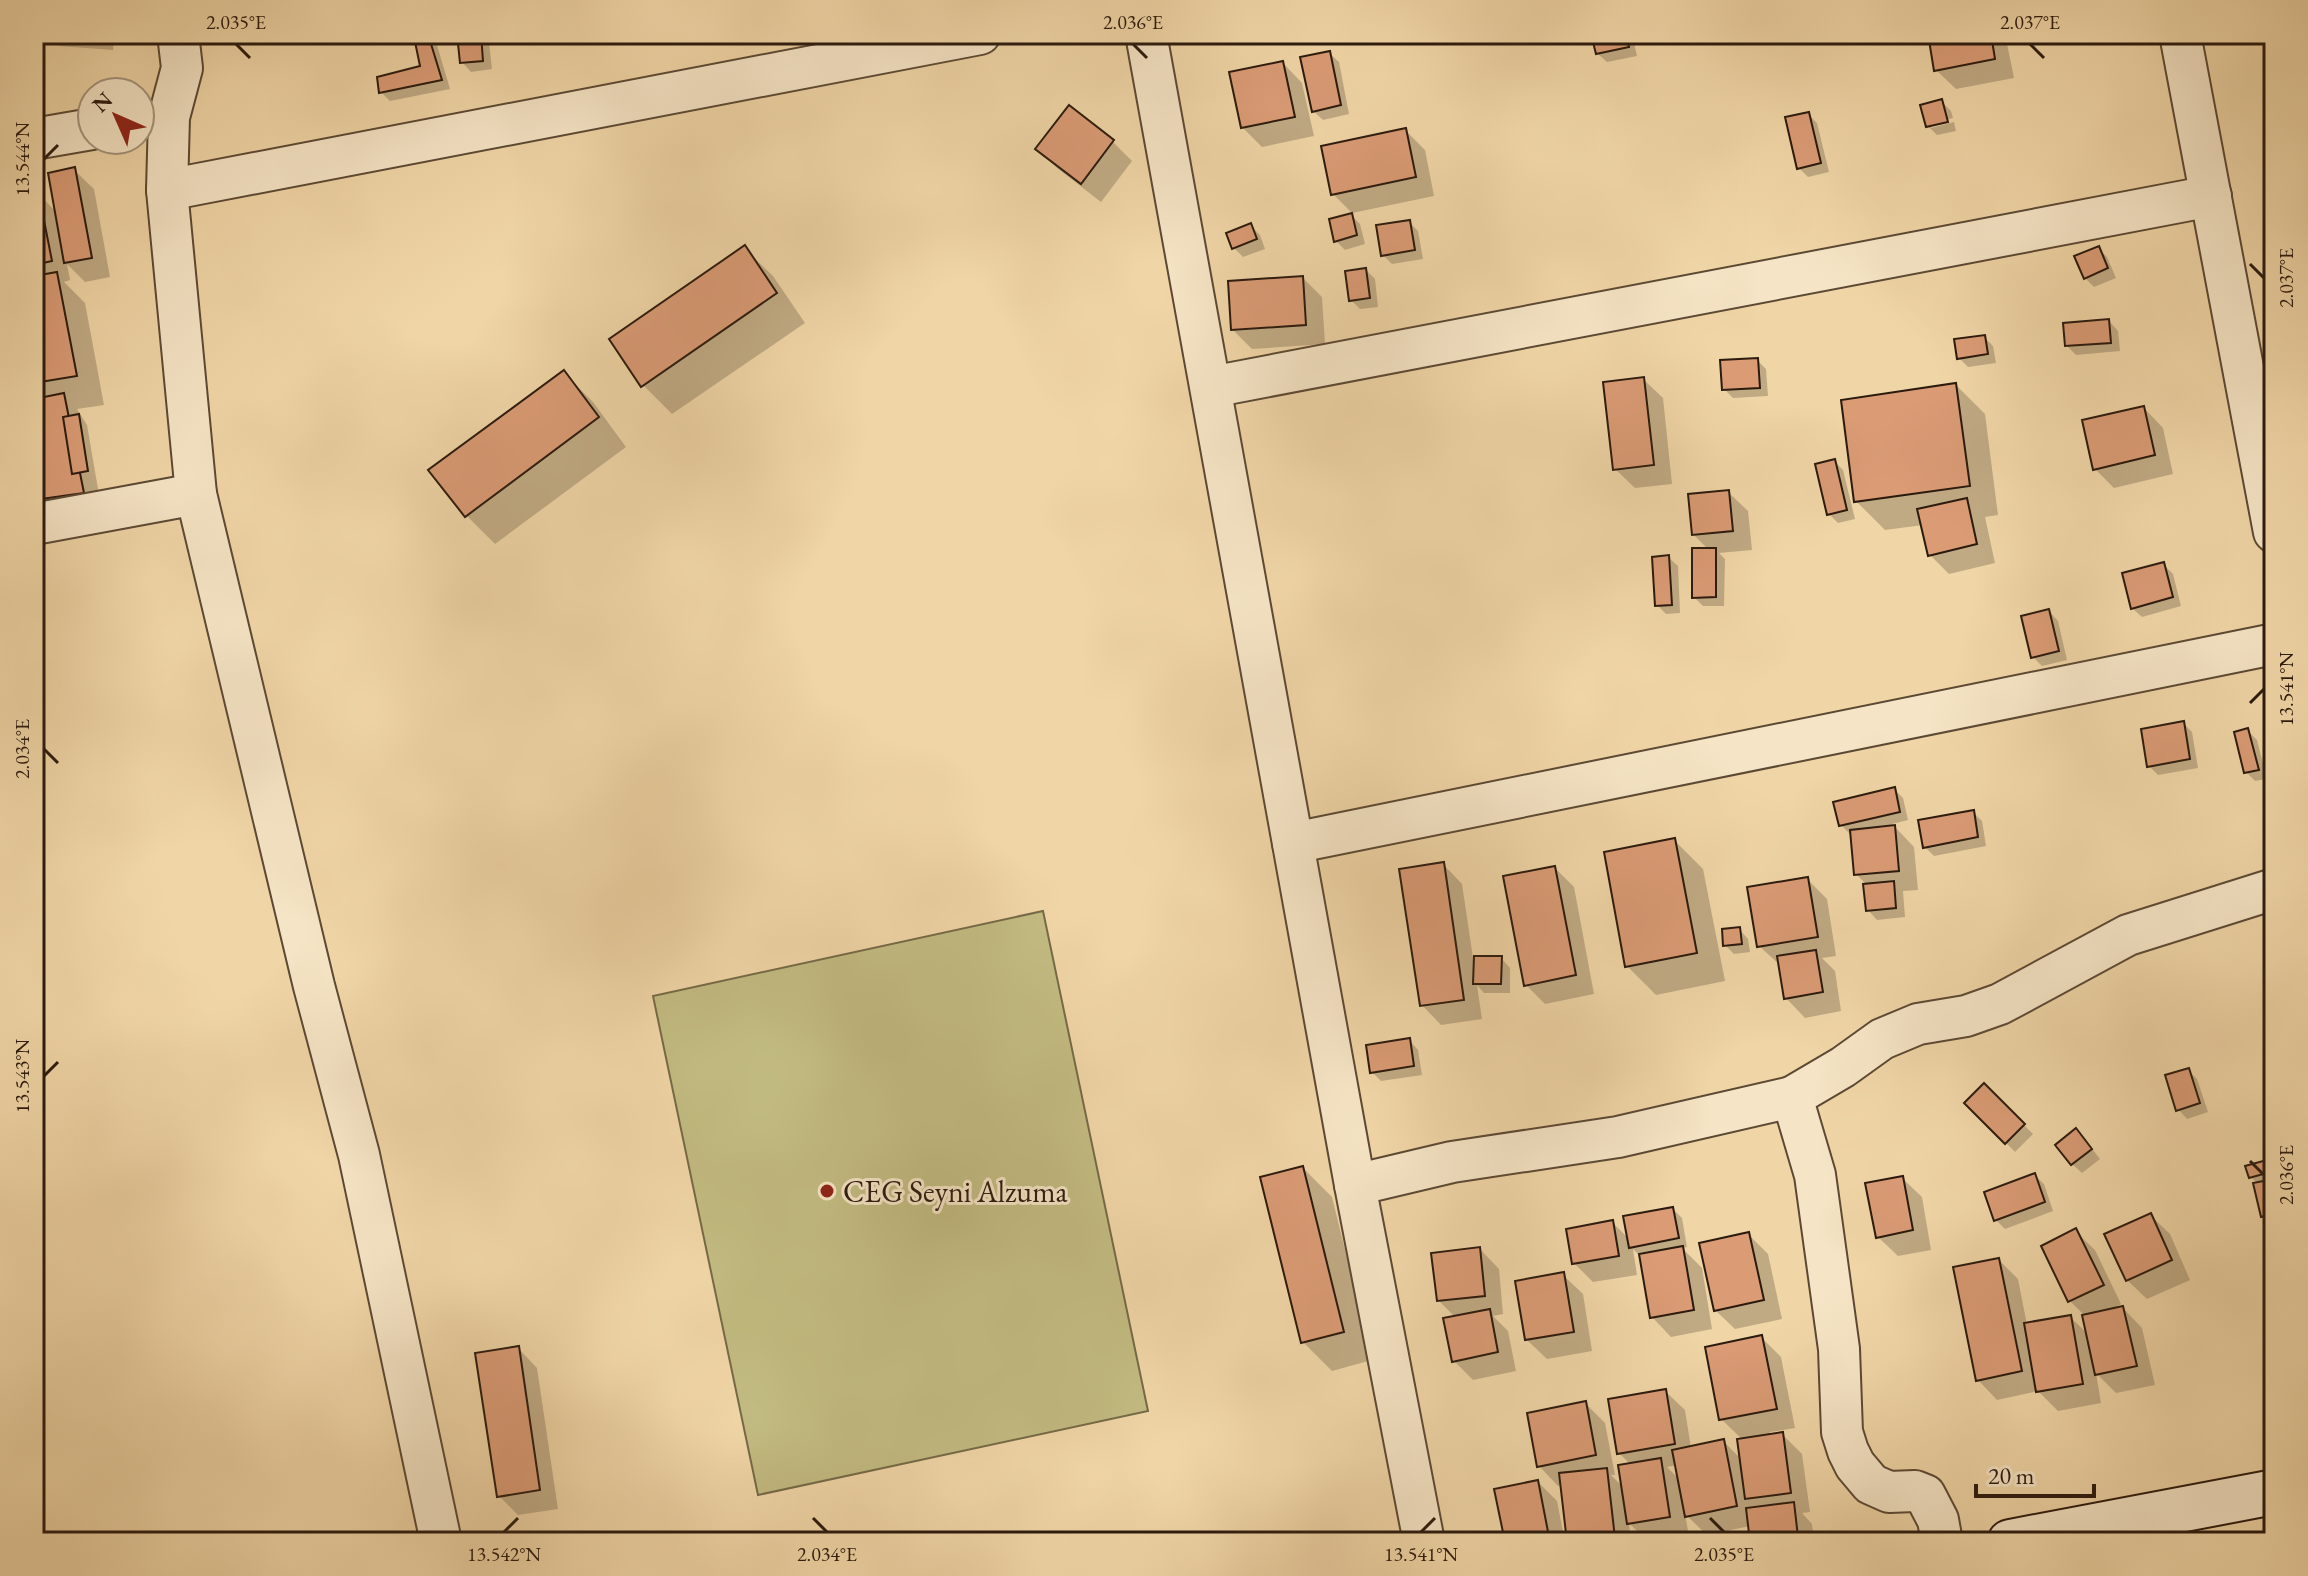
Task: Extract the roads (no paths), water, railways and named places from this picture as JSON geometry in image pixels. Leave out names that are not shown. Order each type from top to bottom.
[{"type":"main road","points":[[2010,1542],[2274,1492]]},
{"type":"street","points":[[156,118],[182,68],[178,34]]},
{"type":"street","points":[[167,190],[869,44],[980,34]]},
{"type":"street","points":[[1146,34],[1355,1185],[1424,1542]]},
{"type":"street","points":[[2180,34],[2274,532]]},
{"type":"street","points":[[156,126],[167,190],[196,494],[314,986],[359,1155],[441,1542]]},
{"type":"street","points":[[34,139],[76,132]]},
{"type":"street","points":[[1211,387],[2211,196]]},
{"type":"street","points":[[34,524],[196,494]]},
{"type":"street","points":[[1293,843],[2274,644]]},
{"type":"street","points":[[1355,1185],[1452,1162],[1618,1137],[1792,1097],[1843,1067],[1882,1039],[1918,1024],[1966,1016],[2000,1004],[2128,935],[2274,889]]},
{"type":"street","points":[[1792,1097],[1815,1175],[1839,1349],[1842,1432],[1845,1441],[1855,1465],[1871,1484],[1889,1492],[1915,1491],[1925,1495],[1938,1520],[1942,1542]]},
{"type":"place","name":"CEG Seyni Alzuma","points":[[827,1191]]}]
